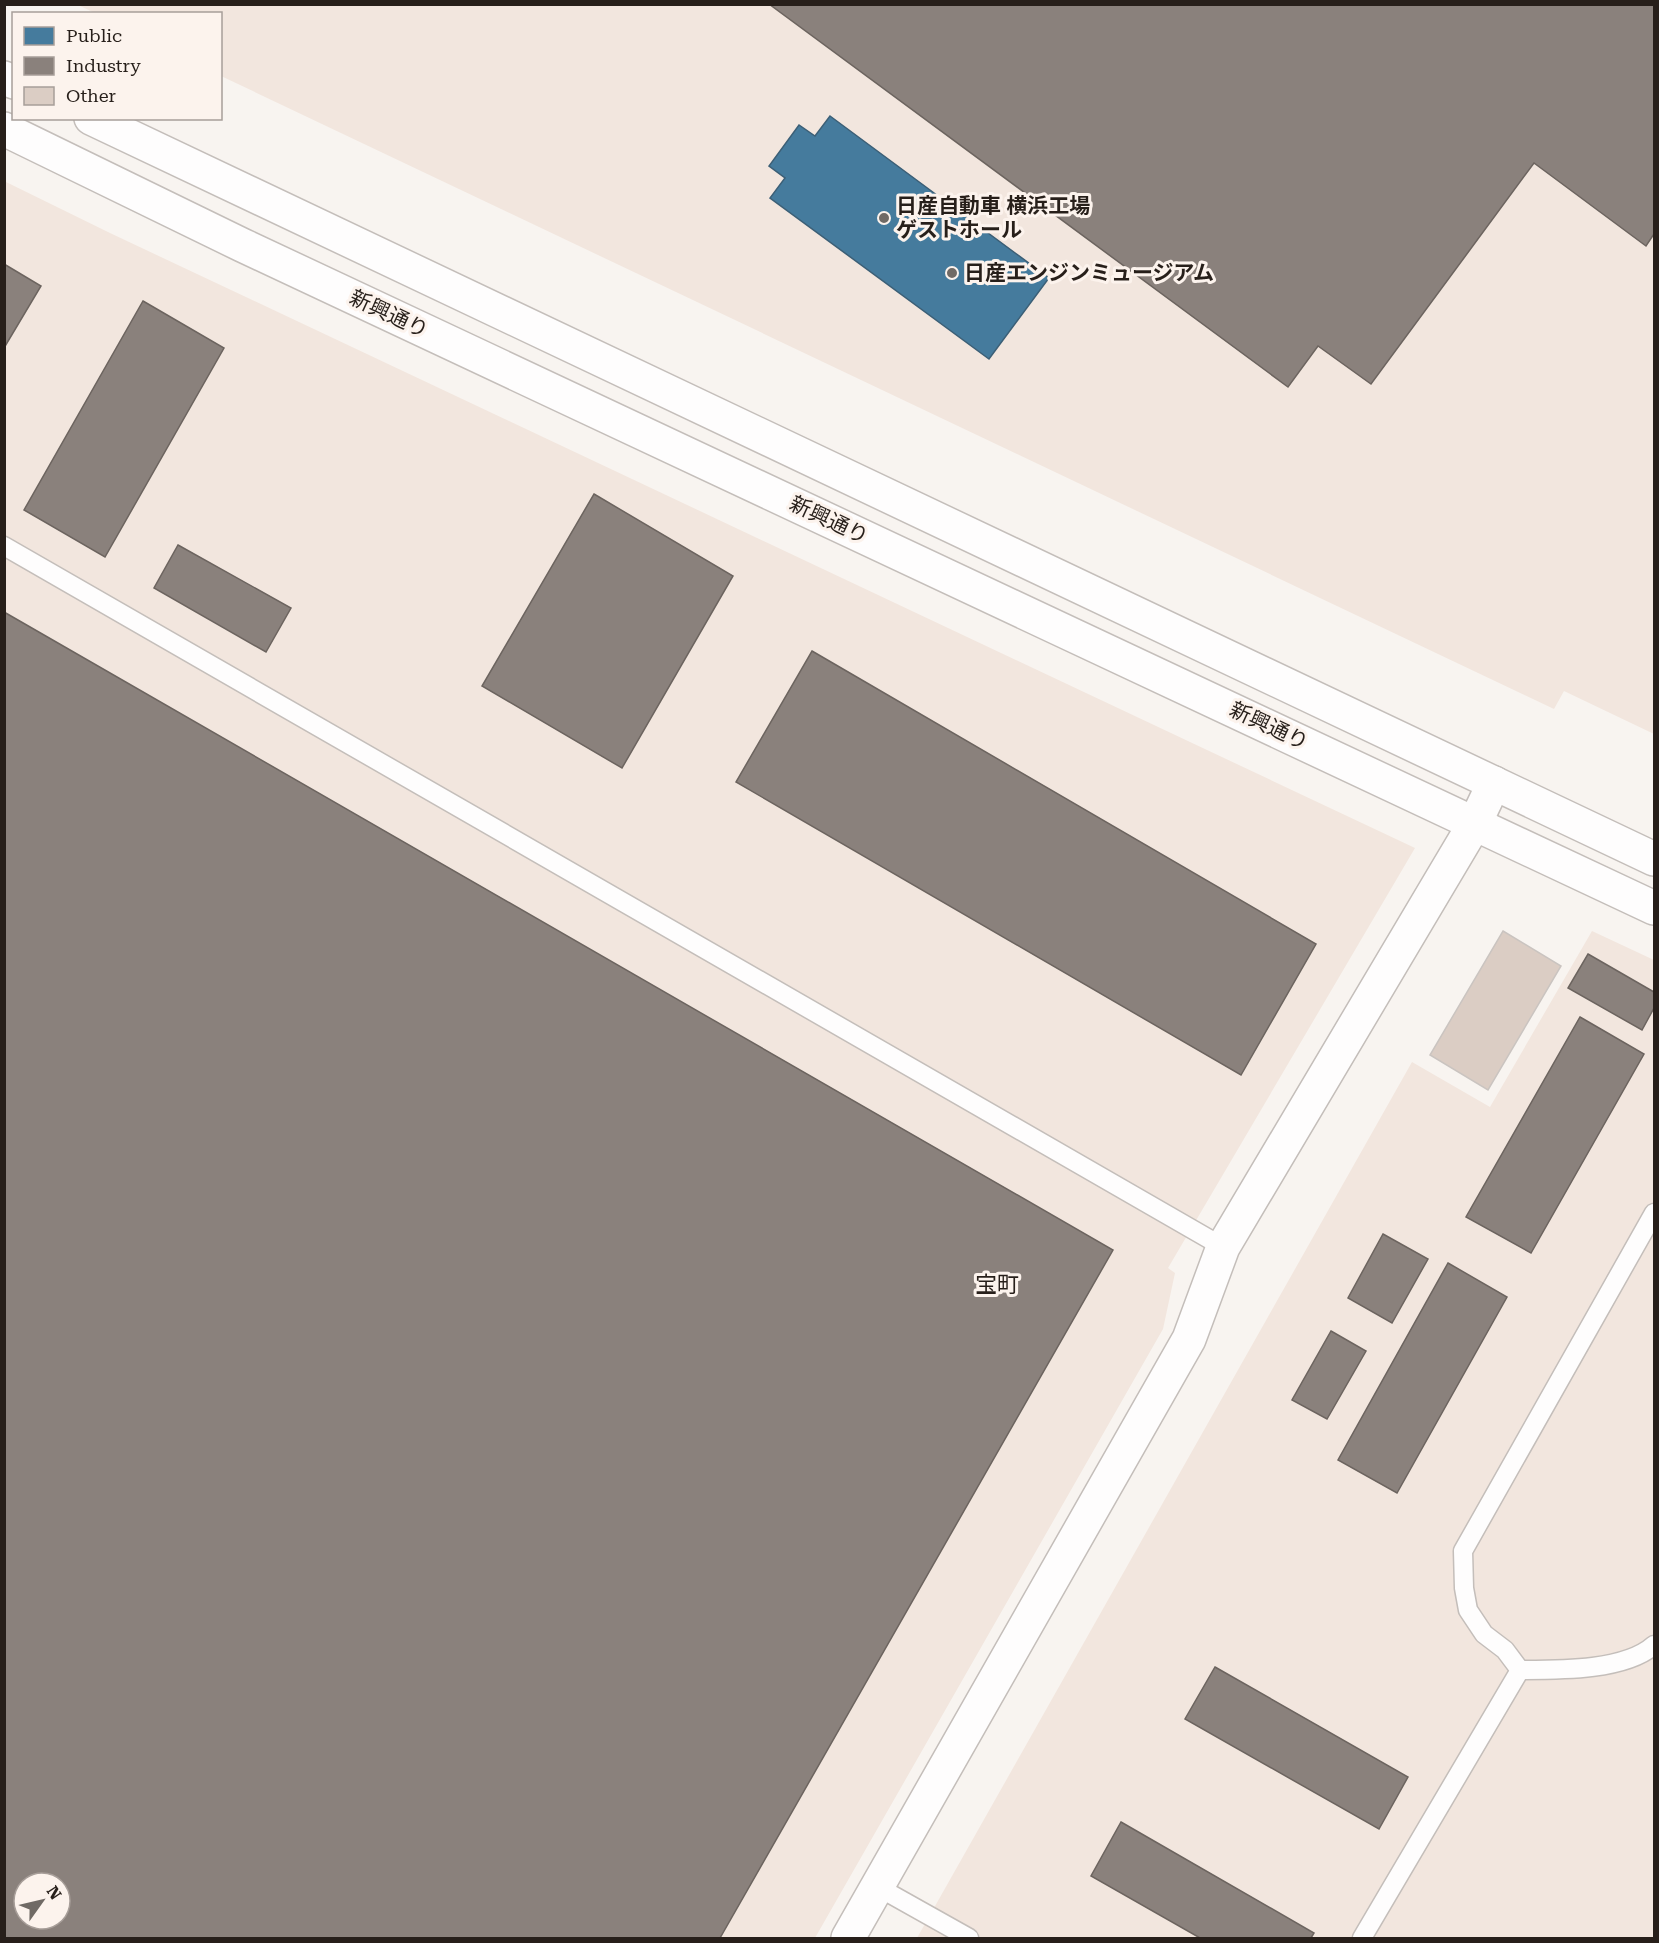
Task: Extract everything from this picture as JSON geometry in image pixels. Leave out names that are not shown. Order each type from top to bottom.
[{"type":"street","points":[[95,120],[1654,859]]},
{"type":"street","name":"新興通り","points":[[4,129],[263,255],[1654,908]]},
{"type":"street","points":[[848,1938],[1188,1339],[1223,1247],[1475,823],[1494,783]]},
{"type":"lane","points":[[4,546],[1223,1247]]},
{"type":"lane","points":[[1520,1670],[1505,1650],[1484,1634],[1467,1610],[1464,1588],[1464,1551],[1654,1213]]},
{"type":"lane","points":[[1520,1670],[1605,1666],[1635,1656],[1654,1645]]},
{"type":"lane","points":[[1362,1938],[1520,1670]]},
{"type":"lane","points":[[878,1887],[969,1938]]},
{"type":"shaded area","points":[[78,5],[1654,5],[1654,734],[1564,691],[1554,709],[222,76],[222,12],[93,12]]},
{"type":"shaded area","points":[[4,181],[1415,848],[1168,1268],[1175,1273],[1163,1329],[815,1938],[5,1938]]},
{"type":"shaded area","points":[[1592,931],[1654,960],[1654,1938],[917,1938],[1412,1062],[1490,1107]]},
{"type":"building: Public","name":"日産自動車 横浜工場 ゲストホール","points":[[830,116],[1049,278],[989,359],[770,198],[785,178],[769,166],[799,125],[815,136]]},
{"type":"building: Industry","points":[[769,4],[1654,4],[1654,234],[1646,246],[1534,163],[1371,384],[1318,346],[1288,387]]},
{"type":"building: Industry","points":[[4,264],[41,286],[4,348]]},
{"type":"building: Industry","points":[[143,301],[224,348],[105,557],[24,510]]},
{"type":"building: Industry","points":[[594,494],[733,576],[622,768],[482,686]]},
{"type":"building: Industry","points":[[178,545],[291,608],[266,652],[154,588]]},
{"type":"building: Industry","points":[[4,612],[1113,1250],[720,1938],[4,1938]]},
{"type":"building: Industry","points":[[812,651],[1316,944],[1241,1075],[736,782]]},
{"type":"building: Industry","points":[[1588,954],[1654,992],[1654,1008],[1642,1030],[1568,988]]},
{"type":"building: Industry","points":[[1580,1017],[1644,1054],[1531,1253],[1466,1217]]},
{"type":"building: Industry","points":[[1383,1234],[1428,1259],[1392,1323],[1348,1298]]},
{"type":"building: Industry","points":[[1448,1263],[1507,1297],[1397,1493],[1338,1460]]},
{"type":"building: Industry","points":[[1331,1331],[1366,1351],[1327,1419],[1292,1400]]},
{"type":"building: Industry","points":[[1215,1667],[1408,1777],[1379,1829],[1185,1719]]},
{"type":"building: Industry","points":[[1121,1822],[1314,1933],[1311,1938],[1200,1938],[1091,1876]]},
{"type":"building: Other","points":[[1503,931],[1561,966],[1488,1090],[1430,1055]]},
{"type":"place","name":"日産自動車 横浜工場 ゲストホール","points":[[884,218]]},
{"type":"place","name":"日産エンジンミュージアム","points":[[952,273]]},
{"type":"district","name":"宝町","points":[[997,1284]]}]
